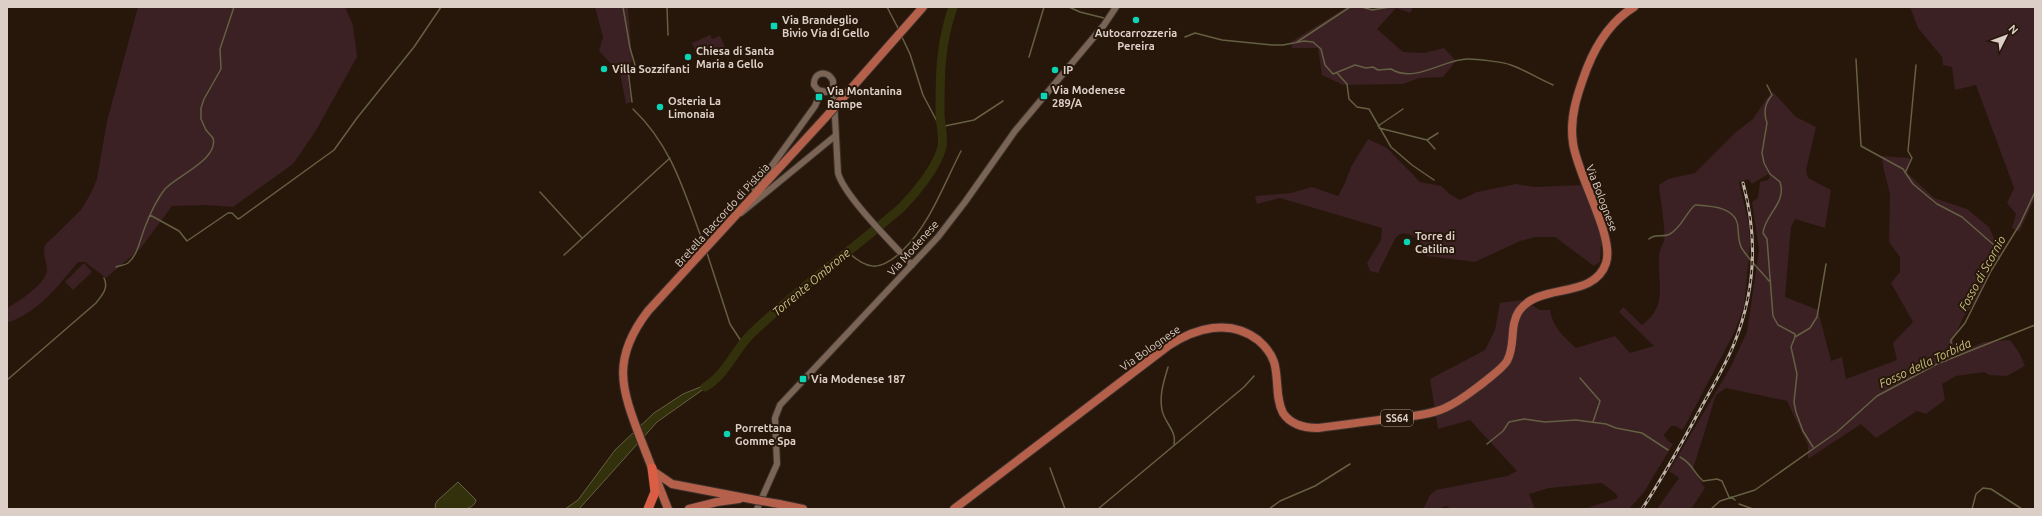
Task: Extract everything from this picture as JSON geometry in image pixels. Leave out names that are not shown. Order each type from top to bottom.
[{"type":"highway","points":[[648,509],[655,492],[652,468]]},
{"type":"main road","name":"Bretella Raccordo di Pistoia","points":[[668,509],[625,396],[622,372],[624,355],[633,332],[648,311],[825,118],[923,7]]},
{"type":"main road","name":"Via Bolognese","points":[[954,509],[1168,346],[1191,333],[1208,328],[1224,327],[1244,332],[1255,338],[1266,348],[1275,366],[1281,408],[1288,419],[1293,423],[1306,427],[1318,428],[1430,413],[1451,405],[1470,393],[1508,360],[1512,348],[1515,318],[1526,303],[1545,295],[1589,283],[1600,275],[1607,262],[1605,236],[1576,159],[1572,135],[1572,121],[1578,90],[1597,46],[1612,25],[1634,7]]},
{"type":"main road","points":[[652,468],[658,476],[665,481],[698,489],[803,509]]},
{"type":"main road","points":[[689,509],[732,500],[756,500]]},
{"type":"street","name":"Via Modenese","points":[[757,509],[777,464],[775,418],[780,405],[938,237],[966,202],[1012,135],[1104,25],[1116,7]]},
{"type":"street","points":[[832,98],[817,89],[814,84],[815,78],[819,74],[825,73],[830,76],[833,81],[832,98],[838,173],[844,186],[912,265]]},
{"type":"street","points":[[748,202],[824,92],[832,87]]},
{"type":"street","points":[[736,216],[748,209],[835,136]]},
{"type":"shaded area","points":[[138,7],[345,7],[353,25],[357,57],[315,132],[293,164],[233,207],[206,205],[172,206],[141,248],[106,278],[85,262],[78,262],[47,298],[29,312],[7,323],[7,308],[18,302],[37,287],[45,275],[47,270],[44,252],[45,245],[81,210],[97,179],[107,121]]},
{"type":"shaded area","points":[[595,7],[628,7],[632,58],[628,80],[631,102],[626,104],[620,73],[599,51],[603,37]]},
{"type":"shaded area","points":[[1347,7],[1413,7],[1410,13],[1396,8],[1377,29],[1403,52],[1424,53],[1444,48],[1456,61],[1443,77],[1419,78],[1403,84],[1343,85],[1322,75],[1318,48],[1292,48],[1291,42]]},
{"type":"shaded area","points":[[1910,7],[2035,7],[2035,198],[2019,232],[2012,228],[2016,214],[2007,203],[2014,188],[1976,85],[1955,90],[1952,67],[1943,65],[1942,57],[1918,28]]},
{"type":"shaded area","points":[[710,35],[712,39],[720,36],[725,47],[698,58],[692,43]]},
{"type":"shaded area","points":[[1773,92],[1796,117],[1816,127],[1806,170],[1808,178],[1831,190],[1825,228],[1795,219],[1791,227],[1785,297],[1818,310],[1831,361],[1842,357],[1846,379],[1897,360],[1893,343],[1913,322],[1891,283],[1900,272],[1900,257],[1889,242],[1890,194],[1882,156],[1910,158],[1907,173],[1934,198],[1967,209],[1989,227],[1995,240],[1994,255],[1978,298],[1964,316],[1953,340],[1954,348],[1959,353],[1984,342],[2010,340],[2020,354],[2025,366],[2007,376],[1989,375],[1984,372],[1956,376],[1942,384],[1945,400],[1926,414],[1917,411],[1876,438],[1861,424],[1808,459],[1808,445],[1787,401],[1726,388],[1716,395],[1693,469],[1705,488],[1691,509],[1657,509],[1679,478],[1669,471],[1730,368],[1747,332],[1759,250],[1752,202],[1758,198],[1760,182],[1768,180],[1770,176],[1768,174],[1752,184],[1748,179],[1739,182],[1749,225],[1750,246],[1744,306],[1735,331],[1684,428],[1682,430],[1676,426],[1671,426],[1664,435],[1668,441],[1673,444],[1644,492],[1629,509],[1584,509],[1618,498],[1616,494],[1602,483],[1549,488],[1529,494],[1535,509],[1452,509],[1446,506],[1438,509],[1423,509],[1430,495],[1436,490],[1507,476],[1517,471],[1470,420],[1438,429],[1430,379],[1485,350],[1495,330],[1500,303],[1522,300],[1540,310],[1550,310],[1556,327],[1576,348],[1615,336],[1630,353],[1654,346],[1619,312],[1623,307],[1642,325],[1656,309],[1659,301],[1659,254],[1664,242],[1664,221],[1659,185],[1668,179],[1695,173],[1736,132],[1753,119],[1767,98]]},
{"type":"shaded area","points":[[1368,139],[1387,148],[1420,182],[1441,186],[1451,195],[1460,200],[1477,192],[1516,184],[1534,187],[1582,185],[1602,231],[1600,262],[1594,266],[1555,237],[1535,237],[1520,241],[1475,262],[1427,256],[1419,239],[1410,235],[1401,234],[1396,237],[1378,273],[1370,271],[1367,263],[1381,240],[1382,228],[1280,198],[1257,204],[1255,196],[1291,193],[1312,187],[1338,196],[1351,167]]},
{"type":"shaded area","points":[[84,263],[92,272],[73,290],[65,282]]},
{"type":"shaded area","points":[[715,381],[657,422],[579,509],[565,509],[578,500],[615,450],[654,413],[683,394]]},
{"type":"shaded area","points":[[458,482],[475,499],[476,501],[473,505],[469,508],[458,510],[436,509],[435,505],[437,501]]},
{"type":"waterway","points":[[116,267],[126,264],[134,256],[151,212],[165,189],[204,160],[210,153],[213,146],[213,138],[206,130],[201,119],[201,108],[204,99],[221,69],[220,49],[234,7]]},
{"type":"waterway","points":[[150,215],[179,231],[187,241],[228,213],[232,213],[238,219],[240,218],[334,150],[357,118],[414,47],[441,7]]},
{"type":"waterway","points":[[623,7],[630,48],[635,65],[628,70],[632,102]]},
{"type":"waterway","points":[[667,7],[668,35]]},
{"type":"waterway","points":[[887,7],[899,30]]},
{"type":"waterway","name":"Torrente Ombrone","points":[[705,387],[719,376],[740,346],[752,333],[788,300],[901,208],[931,171],[936,163],[942,147],[943,139],[940,113],[940,86],[943,47],[945,34],[953,7]]},
{"type":"waterway","points":[[1029,57],[1044,7]]},
{"type":"waterway","points":[[1069,7],[1080,12],[1104,18]]},
{"type":"waterway","points":[[1297,42],[1350,7]]},
{"type":"waterway","points":[[1362,7],[1372,10],[1390,7]]},
{"type":"waterway","points":[[1185,37],[1195,33],[1222,40],[1273,45],[1283,45],[1304,41],[1313,42],[1321,49],[1325,65],[1333,74],[1355,65],[1366,68],[1373,67],[1378,70],[1391,69],[1400,73],[1410,74],[1429,70],[1458,60],[1472,59],[1511,65],[1553,85]]},
{"type":"waterway","points":[[901,35],[910,54],[923,95],[940,127],[974,120],[1003,101]]},
{"type":"waterway","points":[[1856,59],[1861,146],[1903,169],[1913,184],[1937,204],[1962,217],[1995,246],[1999,259]]},
{"type":"waterway","points":[[1905,173],[1912,158],[1908,151],[1916,65]]},
{"type":"waterway","points":[[1337,73],[1347,84],[1349,99],[1357,107],[1369,109],[1391,147],[1412,165],[1434,180]]},
{"type":"waterway","points":[[1767,85],[1772,95],[1765,108],[1767,123],[1762,153],[1764,163],[1770,174],[1780,182],[1781,196],[1767,220],[1763,233],[1767,239],[1773,316],[1778,325],[1795,334],[1795,337]]},
{"type":"waterway","points":[[633,109],[647,124],[668,156],[684,190],[704,245]]},
{"type":"waterway","points":[[1378,126],[1403,109]]},
{"type":"waterway","points":[[1379,128],[1427,140],[1435,149]]},
{"type":"waterway","points":[[1427,140],[1438,133]]},
{"type":"waterway","points":[[902,251],[912,240],[928,217],[961,151]]},
{"type":"waterway","points":[[564,255],[670,158]]},
{"type":"waterway","points":[[540,192],[582,238]]},
{"type":"waterway","name":"Fosso di Scornio","points":[[1946,361],[1951,351],[1951,340],[1965,323],[1991,271],[2020,224],[2035,192]]},
{"type":"waterway","points":[[1649,239],[1654,236],[1670,234],[1681,224],[1695,205],[1723,209],[1734,216],[1737,222],[1741,248],[1769,281]]},
{"type":"waterway","points":[[848,252],[861,262],[873,266],[879,266],[892,260],[899,254]]},
{"type":"waterway","points":[[707,253],[730,324],[743,344]]},
{"type":"waterway","points":[[1813,447],[1803,431],[1796,412],[1794,402],[1797,374],[1791,347],[1795,337],[1810,328],[1817,317],[1826,264]]},
{"type":"waterway","points":[[7,380],[96,303],[106,285],[104,278]]},
{"type":"waterway","name":"Fosso della Torbida","points":[[1711,509],[1720,501],[1755,490],[1837,432],[1877,396],[1937,364],[2035,325]]},
{"type":"waterway","points":[[1168,367],[1162,388],[1161,404],[1163,414],[1174,435],[1174,444]]},
{"type":"waterway","points":[[1098,509],[1244,387],[1254,376]]},
{"type":"waterway","points":[[1580,378],[1600,401],[1593,422]]},
{"type":"waterway","points":[[1487,444],[1503,431],[1509,422],[1524,419],[1545,422],[1576,420],[1606,424],[1616,428],[1642,433],[1668,450]]},
{"type":"waterway","points":[[1680,457],[1688,462],[1703,481],[1717,479],[1722,481],[1729,497]]},
{"type":"waterway","points":[[1269,509],[1280,501],[1315,486],[1350,464]]},
{"type":"waterway","points":[[1050,468],[1065,509]]},
{"type":"waterway","points":[[1972,509],[1976,494],[1983,488],[1991,489],[2022,509]]},
{"type":"waterway","name":"Fosso della Torbida","points":[[1731,497],[1735,500]]},
{"type":"waterway","points":[[1739,504],[1753,509]]},
{"type":"railway","points":[[1642,509],[1658,484],[1719,376],[1734,344],[1741,324],[1750,284],[1752,264],[1751,224],[1743,183]]},
{"type":"place","name":"Autocarrozzeria Pereira","points":[[1136,20]]},
{"type":"place","name":"Via Brandeglio Bivio Via di Gello","points":[[774,26]]},
{"type":"place","name":"Chiesa di Santa Maria a Gello","points":[[688,57]]},
{"type":"place","name":"Villa Sozzifanti","points":[[604,69]]},
{"type":"place","name":"IP","points":[[1055,70]]},
{"type":"place","name":"Via Modenese 289/A","points":[[1044,96]]},
{"type":"place","name":"Via Montanina Rampe","points":[[819,97]]},
{"type":"place","name":"Osteria La Limonaia","points":[[660,107]]},
{"type":"place","name":"Torre di Catilina","points":[[1407,242]]},
{"type":"place","name":"Via Modenese 187","points":[[803,379]]},
{"type":"place","name":"Porrettana Gomme Spa","points":[[727,434]]}]
